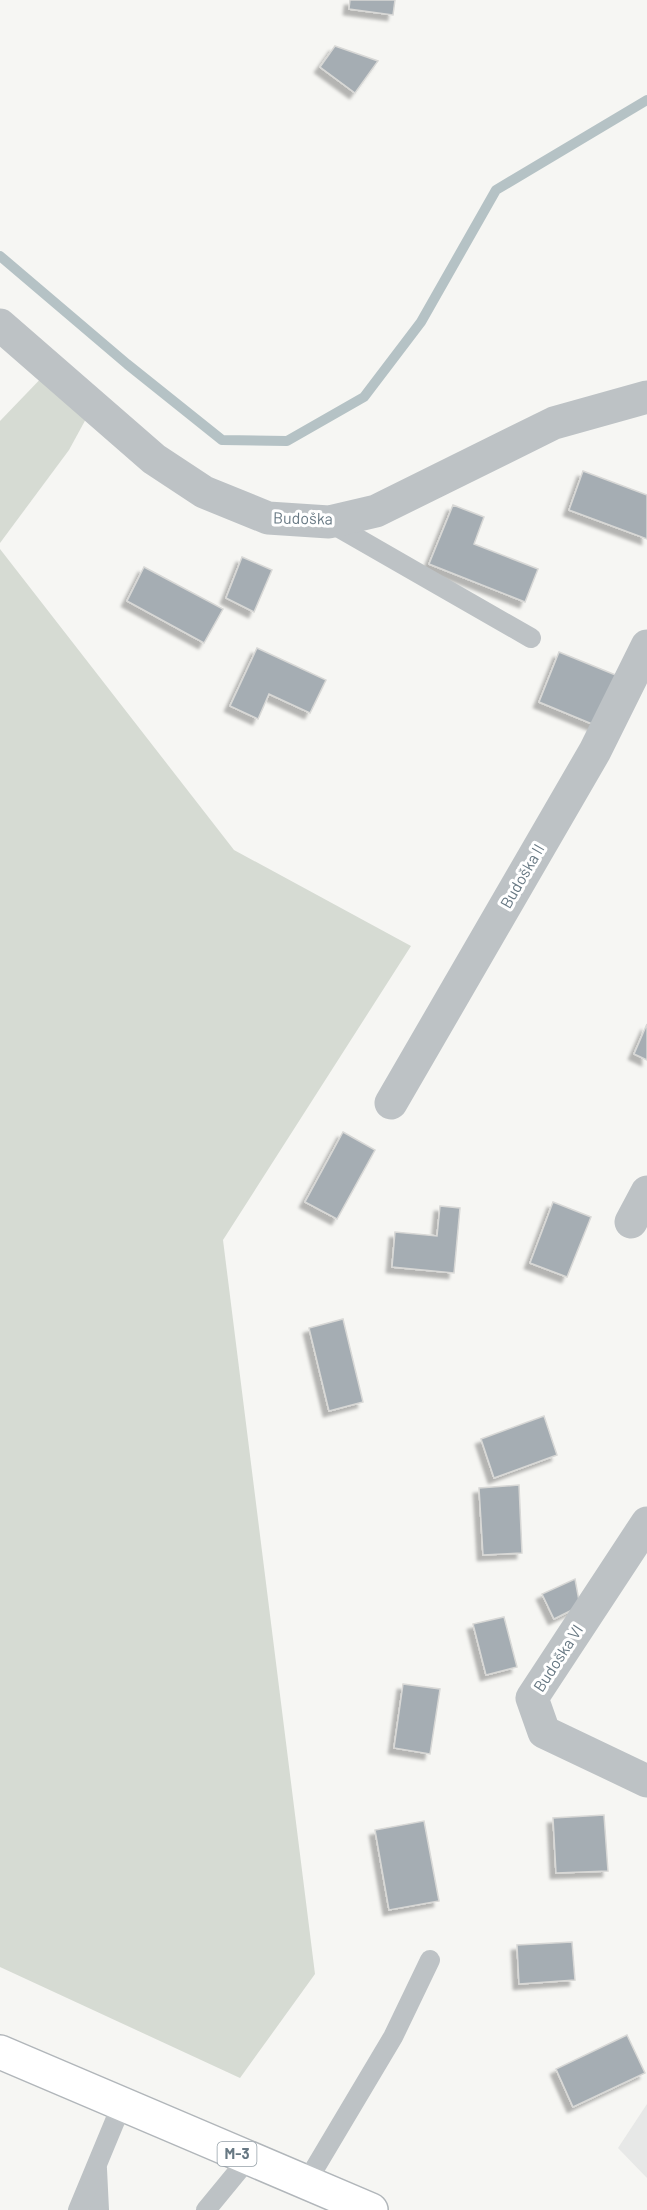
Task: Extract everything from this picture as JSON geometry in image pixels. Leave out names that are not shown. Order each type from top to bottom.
[{"type":"main road","name":"M-3","points":[[0,2052],[371,2210]]},
{"type":"street","name":"Budoška","points":[[0,325],[154,459],[204,492],[268,518],[329,522],[376,511],[554,423],[647,397]]},
{"type":"street","name":"Budoška II","points":[[391,1103],[595,751],[647,646]]},
{"type":"street","points":[[631,1222],[647,1192]]},
{"type":"street","name":"Budoška VI","points":[[647,1523],[532,1698],[544,1732],[647,1781]]},
{"type":"lane","points":[[329,522],[531,638]]},
{"type":"lane","points":[[306,2183],[393,2037],[430,1960]]},
{"type":"lane","points":[[78,2210],[122,2104]]},
{"type":"lane","points":[[206,2210],[248,2159]]},
{"type":"lane","points":[[97,2160],[99,2210]]},
{"type":"shaded area","points":[[50,369],[93,406],[69,450],[0,543],[0,421]]},
{"type":"shaded area","points":[[0,549],[234,850],[411,946],[223,1240],[315,1974],[240,2078],[0,1967]]},
{"type":"shaded area","points":[[647,2104],[647,2178],[618,2148]]},
{"type":"building","points":[[350,0],[395,0],[393,15],[349,9]]},
{"type":"building","points":[[335,46],[378,61],[355,93],[320,67]]},
{"type":"building","points":[[583,471],[647,495],[647,539],[569,510]]},
{"type":"building","points":[[453,505],[484,517],[474,544],[538,569],[525,602],[429,564]]},
{"type":"building","points":[[242,557],[272,570],[254,612],[226,598]]},
{"type":"building","points":[[144,567],[223,609],[204,643],[127,601]]},
{"type":"building","points":[[257,648],[326,680],[310,713],[269,694],[258,719],[230,706]]},
{"type":"building","points":[[559,652],[618,676],[597,726],[539,702]]},
{"type":"building","points":[[647,1024],[647,1060],[634,1054]]},
{"type":"building","points":[[343,1132],[375,1150],[337,1219],[305,1202]]},
{"type":"building","points":[[553,1202],[591,1217],[567,1277],[530,1263]]},
{"type":"building","points":[[440,1206],[460,1208],[454,1273],[392,1267],[395,1232],[437,1236]]},
{"type":"building","points":[[343,1319],[363,1402],[329,1411],[309,1328]]},
{"type":"building","points":[[544,1416],[557,1455],[494,1478],[481,1439]]},
{"type":"building","points":[[519,1485],[522,1553],[483,1555],[479,1488]]},
{"type":"building","points":[[575,1579],[580,1606],[554,1619],[542,1594]]},
{"type":"building","points":[[504,1617],[517,1667],[486,1675],[473,1624]]},
{"type":"building","points":[[403,1684],[440,1689],[430,1754],[394,1748]]},
{"type":"building","points":[[604,1815],[608,1871],[556,1873],[553,1818]]},
{"type":"building","points":[[424,1821],[439,1901],[389,1910],[375,1830]]},
{"type":"building","points":[[572,1942],[575,1980],[519,1984],[517,1945]]},
{"type":"building","points":[[627,2035],[645,2073],[573,2107],[556,2069]]},
{"type":"waterway","points":[[0,256],[127,364],[222,440],[287,441],[364,397],[421,322],[496,190],[647,100]]}]
